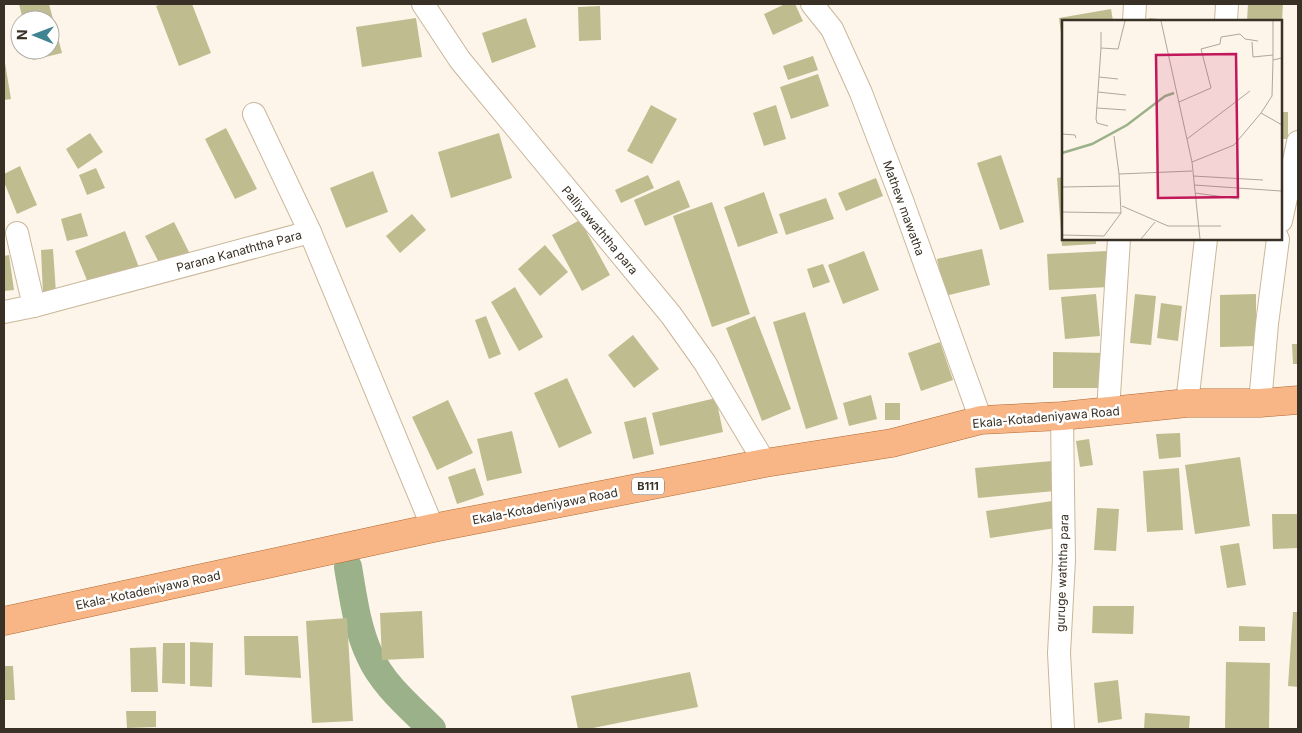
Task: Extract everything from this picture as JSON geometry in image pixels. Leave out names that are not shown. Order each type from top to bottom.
[{"type":"main road","name":"Ekala-Kotadeniyawa Road","points":[[4,621],[433,528],[765,464],[892,443],[981,420],[1062,416],[1187,403],[1260,403],[1298,400]]},
{"type":"street","name":"Palliyawaththa para","points":[[424,4],[460,60],[670,315],[705,363],[765,464]]},
{"type":"street","name":"Mathew mawatha","points":[[812,4],[832,29],[861,93],[906,209],[981,420]]},
{"type":"street","points":[[1134,20],[1135,4]]},
{"type":"street","points":[[1226,20],[1227,4]]},
{"type":"street","points":[[254,114],[310,232]]},
{"type":"street","points":[[1282,216],[1298,142]]},
{"type":"street","name":"Parana Kanaththa Para","points":[[4,312],[34,306],[310,232],[433,528]]},
{"type":"street","points":[[17,234],[34,306]]},
{"type":"street","points":[[1108,412],[1120,240]]},
{"type":"street","points":[[1187,403],[1206,240]]},
{"type":"street","points":[[1260,403],[1267,324],[1278,240]]},
{"type":"street","name":"guruge waththa para","points":[[1062,416],[1064,560],[1059,653],[1062,729]]},
{"type":"building","points":[[19,4],[49,4],[51,10],[20,10]]},
{"type":"building","points":[[162,4],[192,4],[211,53],[179,66],[156,6]]},
{"type":"building","points":[[785,4],[795,4],[803,21],[773,35],[764,14]]},
{"type":"building","points":[[1248,4],[1283,4],[1282,21],[1247,20]]},
{"type":"building","points":[[600,6],[601,40],[579,41],[578,7]]},
{"type":"building","points":[[1111,9],[1113,20],[1062,20],[1062,40],[1059,18]]},
{"type":"building","points":[[416,18],[422,57],[362,67],[356,27]]},
{"type":"building","points":[[526,18],[536,47],[492,63],[482,33]]},
{"type":"building","points":[[1149,18],[1168,20],[1149,20]]},
{"type":"building","points":[[813,56],[818,70],[788,80],[783,66]]},
{"type":"building","points":[[4,57],[11,99],[4,100]]},
{"type":"building","points":[[818,74],[829,106],[791,119],[780,87]]},
{"type":"building","points":[[651,105],[677,119],[652,164],[627,151]]},
{"type":"building","points":[[776,105],[786,139],[764,146],[753,113]]},
{"type":"building","points":[[1282,112],[1288,112],[1288,139],[1282,139]]},
{"type":"building","points":[[226,128],[257,189],[235,199],[205,139]]},
{"type":"building","points":[[90,133],[103,152],[78,169],[66,149]]},
{"type":"building","points":[[499,133],[512,178],[451,198],[438,152]]},
{"type":"building","points":[[1001,155],[1024,222],[1000,230],[977,163]]},
{"type":"building","points":[[20,166],[37,205],[17,214],[4,182],[4,174]]},
{"type":"building","points":[[96,168],[105,188],[87,195],[79,175]]},
{"type":"building","points":[[373,171],[388,212],[346,228],[330,188]]},
{"type":"building","points":[[648,175],[654,188],[621,203],[615,190]]},
{"type":"building","points":[[1062,177],[1062,240],[1096,240],[1096,244],[1062,246],[1057,178]]},
{"type":"building","points":[[876,178],[883,196],[846,211],[838,193]]},
{"type":"building","points":[[679,180],[690,207],[645,226],[634,200]]},
{"type":"building","points":[[764,192],[778,233],[738,247],[724,207]]},
{"type":"building","points":[[826,198],[834,219],[786,235],[779,214]]},
{"type":"building","points":[[712,202],[750,314],[712,327],[673,216]]},
{"type":"building","points":[[81,213],[88,236],[67,241],[61,219]]},
{"type":"building","points":[[412,214],[426,230],[400,253],[386,236]]},
{"type":"building","points":[[580,220],[610,275],[582,291],[552,235]]},
{"type":"building","points":[[174,222],[190,254],[162,268],[145,236]]},
{"type":"building","points":[[125,231],[140,270],[91,290],[75,251]]},
{"type":"building","points":[[545,245],[568,272],[540,296],[518,269]]},
{"type":"building","points":[[53,249],[56,293],[43,294],[41,250]]},
{"type":"building","points":[[982,249],[990,285],[945,296],[937,259]]},
{"type":"building","points":[[864,251],[879,290],[843,304],[828,265]]},
{"type":"building","points":[[1107,251],[1109,287],[1049,290],[1047,254]]},
{"type":"building","points":[[9,255],[14,290],[4,291],[4,256]]},
{"type":"building","points":[[823,264],[830,282],[813,288],[807,269]]},
{"type":"building","points":[[515,287],[543,337],[519,351],[491,302]]},
{"type":"building","points":[[1096,294],[1100,336],[1065,339],[1061,297]]},
{"type":"building","points":[[1135,294],[1156,296],[1151,345],[1130,343]]},
{"type":"building","points":[[1256,294],[1256,346],[1220,347],[1220,295]]},
{"type":"building","points":[[1161,303],[1182,306],[1178,341],[1157,338]]},
{"type":"building","points":[[805,312],[838,419],[806,429],[773,322]]},
{"type":"building","points":[[486,316],[501,354],[489,359],[475,320]]},
{"type":"building","points":[[755,316],[791,409],[762,421],[726,328]]},
{"type":"building","points":[[633,335],[659,369],[634,388],[608,355]]},
{"type":"building","points":[[940,342],[953,380],[921,391],[908,353]]},
{"type":"building","points":[[1292,344],[1298,344],[1298,364],[1293,364]]},
{"type":"building","points":[[1053,352],[1107,353],[1107,388],[1053,388]]},
{"type":"building","points":[[567,378],[592,433],[559,448],[534,393]]},
{"type":"building","points":[[871,395],[877,419],[849,426],[843,403]]},
{"type":"building","points":[[716,398],[723,432],[660,446],[652,413]]},
{"type":"building","points":[[448,400],[473,453],[437,470],[412,417]]},
{"type":"building","points":[[885,403],[900,403],[900,420],[885,420]]},
{"type":"building","points":[[646,417],[654,454],[633,459],[624,422]]},
{"type":"building","points":[[512,431],[522,473],[487,481],[477,439]]},
{"type":"building","points":[[1180,433],[1181,457],[1159,459],[1156,434]]},
{"type":"building","points":[[1089,439],[1093,465],[1080,467],[1076,441]]},
{"type":"building","points":[[1240,457],[1250,526],[1195,534],[1185,465]]},
{"type":"building","points":[[1052,461],[1055,491],[978,498],[975,468]]},
{"type":"building","points":[[475,468],[484,495],[457,504],[448,477]]},
{"type":"building","points":[[1179,468],[1183,530],[1147,532],[1143,471]]},
{"type":"building","points":[[1052,501],[1056,528],[990,538],[986,511]]},
{"type":"building","points":[[1097,508],[1119,509],[1116,551],[1094,550]]},
{"type":"building","points":[[1272,514],[1298,514],[1298,548],[1273,549]]},
{"type":"building","points":[[1239,543],[1246,585],[1227,588],[1220,546]]},
{"type":"building","points":[[1093,606],[1134,606],[1133,634],[1092,633]]},
{"type":"building","points":[[422,611],[424,658],[382,660],[380,613]]},
{"type":"building","points":[[1293,612],[1298,612],[1298,687],[1288,686]]},
{"type":"building","points":[[347,618],[353,721],[312,723],[306,621]]},
{"type":"building","points":[[1239,626],[1265,627],[1265,641],[1239,641]]},
{"type":"building","points":[[244,636],[298,636],[301,678],[245,675]]},
{"type":"building","points":[[190,642],[213,643],[212,687],[190,686]]},
{"type":"building","points":[[163,643],[185,643],[185,684],[162,683]]},
{"type":"building","points":[[156,647],[158,692],[131,692],[130,648]]},
{"type":"building","points":[[1226,662],[1270,663],[1269,729],[1225,728]]},
{"type":"building","points":[[4,666],[13,666],[15,700],[4,700]]},
{"type":"building","points":[[690,672],[698,707],[588,729],[578,729],[571,696]]},
{"type":"building","points":[[1118,680],[1122,719],[1098,723],[1094,683]]},
{"type":"building","points":[[126,711],[156,711],[156,727],[127,728]]},
{"type":"building","points":[[1145,713],[1190,716],[1189,729],[1144,729]]},
{"type":"waterway","points":[[348,567],[359,624],[375,667],[406,704],[432,729]]}]
